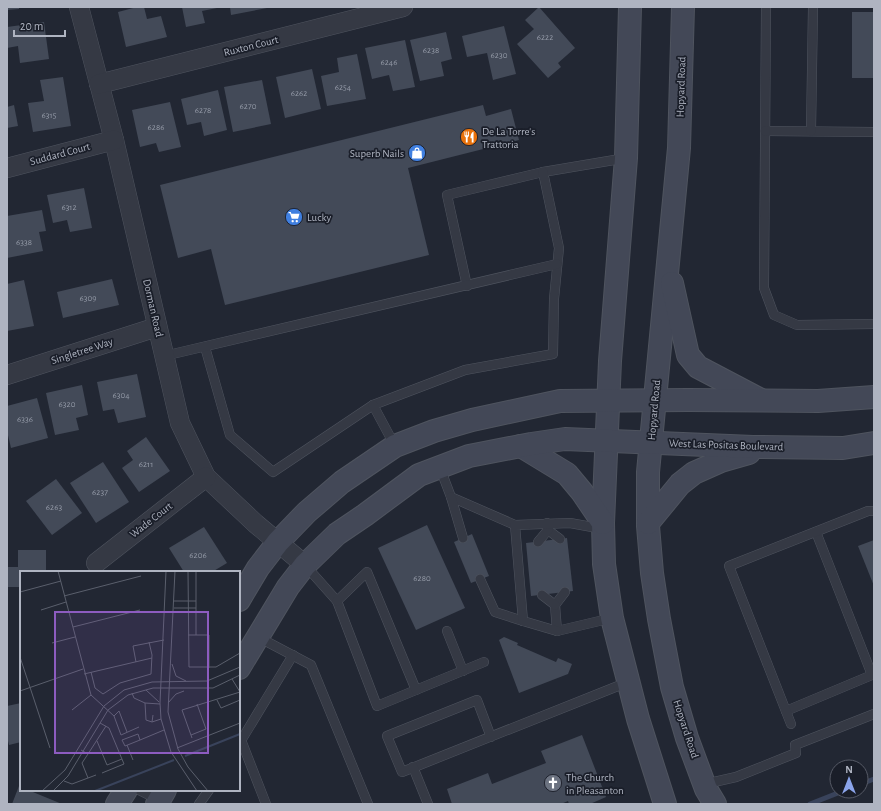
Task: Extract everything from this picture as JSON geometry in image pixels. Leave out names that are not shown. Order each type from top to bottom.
[{"type":"main road","points":[[630,7],[626,158],[608,400],[603,526],[604,564],[612,618],[628,682],[665,804]]},
{"type":"main road","name":"Hopyard Road","points":[[683,7],[679,148],[648,472],[648,524],[652,573],[672,687],[687,738],[709,792]]},
{"type":"main road","points":[[668,266],[688,355],[698,367],[762,400]]},
{"type":"main road","points":[[240,598],[258,568],[278,542],[307,512],[342,482],[395,446],[434,431],[472,420],[560,401],[818,401],[874,397]]},
{"type":"main road","name":"West Las Positas Boulevard","points":[[240,666],[288,587],[305,565],[337,534],[419,476],[469,456],[564,439],[767,447],[843,448],[874,443]]},
{"type":"main road","points":[[521,446],[567,474],[582,492],[603,526]]},
{"type":"main road","points":[[648,524],[680,484],[694,473],[721,461],[767,447]]},
{"type":"main road","points":[[117,804],[125,791]]},
{"type":"street","name":"Dorman Road","points":[[79,7],[114,140],[180,423],[206,477],[256,524],[305,565]]},
{"type":"street","name":"Ruxton Court","points":[[99,84],[403,7]]},
{"type":"street","name":"Suddard Court","points":[[7,168],[114,140]]},
{"type":"street","name":"Singletree Way","points":[[7,375],[157,327]]},
{"type":"street","name":"Wade Court","points":[[96,563],[206,477]]},
{"type":"lane","points":[[766,7],[764,288],[774,315],[797,325],[874,324]]},
{"type":"lane","points":[[811,132],[813,7]]},
{"type":"lane","points":[[765,131],[874,132]]},
{"type":"lane","points":[[466,286],[447,195],[543,172],[626,158]]},
{"type":"lane","points":[[206,347],[230,435],[273,472],[373,405],[465,370],[553,354],[554,298],[559,248],[543,172]]},
{"type":"lane","points":[[164,356],[557,264]]},
{"type":"lane","points":[[373,405],[395,446]]},
{"type":"lane","points":[[440,468],[451,497],[463,538]]},
{"type":"lane","points":[[451,497],[514,525],[548,527],[570,523],[603,526]]},
{"type":"lane","points":[[791,724],[729,566],[868,511],[874,511]]},
{"type":"lane","points":[[514,525],[523,621]]},
{"type":"lane","points":[[548,527],[560,539]]},
{"type":"lane","points":[[538,542],[548,527]]},
{"type":"lane","points":[[786,711],[872,675],[816,532]]},
{"type":"lane","points":[[305,565],[337,601],[377,706],[484,662]]},
{"type":"lane","points":[[337,601],[367,572],[416,690]]},
{"type":"lane","points":[[480,579],[495,612],[523,621],[557,631],[612,618]]},
{"type":"lane","points":[[557,631],[555,605],[565,592]]},
{"type":"lane","points":[[542,595],[555,605]]},
{"type":"lane","points":[[447,631],[463,671]]},
{"type":"lane","points":[[258,637],[311,665],[368,804]]},
{"type":"lane","points":[[266,804],[240,742],[293,655]]},
{"type":"lane","points":[[491,736],[477,700],[387,736],[402,772],[628,682]]},
{"type":"lane","points":[[709,792],[736,777],[796,753],[795,745],[874,714]]},
{"type":"lane","points":[[413,767],[428,804]]},
{"type":"lane","points":[[141,791],[162,800]]},
{"type":"lane","points":[[199,804],[208,791]]},
{"type":"building","points":[[7,7],[19,7],[19,9],[7,10]]},
{"type":"building","points":[[137,7],[144,7],[147,19],[161,16],[167,37],[126,47],[118,12]]},
{"type":"building","points":[[182,7],[217,8],[202,11],[205,23],[186,27]]},
{"type":"building","points":[[230,7],[267,7],[267,8],[231,15]]},
{"type":"building","points":[[539,7],[575,48],[558,63],[561,67],[548,78],[517,44],[534,29],[525,20]]},
{"type":"building","points":[[852,12],[874,12],[874,78],[852,78]]},
{"type":"building","points":[[44,22],[49,59],[20,63],[18,46],[7,48],[7,27]]},
{"type":"building","points":[[504,26],[516,74],[493,80],[487,53],[467,57],[462,36]]},
{"type":"building","points":[[446,32],[452,59],[441,62],[444,76],[420,81],[410,40]]},
{"type":"building","points":[[405,40],[415,87],[393,91],[389,75],[372,79],[365,48]]},
{"type":"building","points":[[357,54],[366,99],[327,106],[321,76],[339,72],[337,58]]},
{"type":"building","points":[[312,69],[321,109],[285,118],[276,77]]},
{"type":"building","points":[[63,77],[71,126],[33,132],[28,103],[44,101],[40,80]]},
{"type":"building","points":[[262,80],[271,124],[233,132],[224,87]]},
{"type":"building","points":[[218,90],[227,130],[204,136],[201,122],[187,125],[181,99]]},
{"type":"building","points":[[170,102],[181,147],[159,152],[156,143],[140,147],[132,110]]},
{"type":"building","points":[[14,105],[18,126],[7,128],[7,107]]},
{"type":"building","name":"Lucky","points":[[483,105],[486,116],[511,109],[519,140],[408,168],[429,255],[225,305],[211,249],[178,258],[160,185]]},
{"type":"building","points":[[84,188],[92,228],[70,232],[67,220],[53,223],[47,195]]},
{"type":"building","points":[[42,210],[46,231],[39,232],[43,251],[7,258],[7,216]]},
{"type":"building","points":[[112,279],[119,305],[63,318],[57,292]]},
{"type":"building","points":[[24,280],[34,326],[7,331],[7,284]]},
{"type":"building","points":[[137,374],[146,417],[118,423],[114,409],[103,411],[97,382]]},
{"type":"building","points":[[82,385],[88,415],[76,418],[79,430],[55,435],[46,393]]},
{"type":"building","points":[[37,398],[48,438],[11,448],[7,431],[7,406]]},
{"type":"building","points":[[146,437],[170,471],[139,492],[122,468],[133,460],[127,451]]},
{"type":"building","points":[[103,462],[129,502],[96,523],[70,483]]},
{"type":"building","points":[[56,479],[82,513],[52,535],[26,501]]},
{"type":"building","points":[[427,525],[465,608],[416,630],[378,548]]},
{"type":"building","points":[[204,527],[227,563],[214,571],[183,571],[169,548]]},
{"type":"building","points":[[472,534],[489,576],[471,583],[454,542]]},
{"type":"building","points":[[567,538],[573,591],[531,596],[526,543]]},
{"type":"building","points":[[874,540],[874,586],[858,546]]},
{"type":"building","points":[[18,550],[46,550],[46,571],[20,571],[20,587],[7,587],[7,567],[18,567]]},
{"type":"building","points":[[504,637],[518,643],[517,645],[556,662],[558,658],[572,664],[568,674],[519,693],[499,640]]},
{"type":"building","points":[[20,703],[20,742],[9,745],[7,737],[7,706]]},
{"type":"building","points":[[582,735],[606,797],[590,804],[569,804],[568,801],[561,804],[452,804],[447,789],[488,773],[492,784],[546,763],[541,751]]},
{"type":"building","points":[[19,786],[20,791],[30,791],[62,804],[12,804]]},
{"type":"waterway","points":[[869,781],[874,779]]},
{"type":"waterway","points":[[810,804],[829,797]]},
{"type":"place","name":"De La Torre's Trattoria","points":[[469,137]]},
{"type":"place","name":"Superb Nails","points":[[417,153]]},
{"type":"place","name":"Lucky","points":[[294,217]]},
{"type":"place","name":"The Church in Pleasanton","points":[[553,783]]}]
